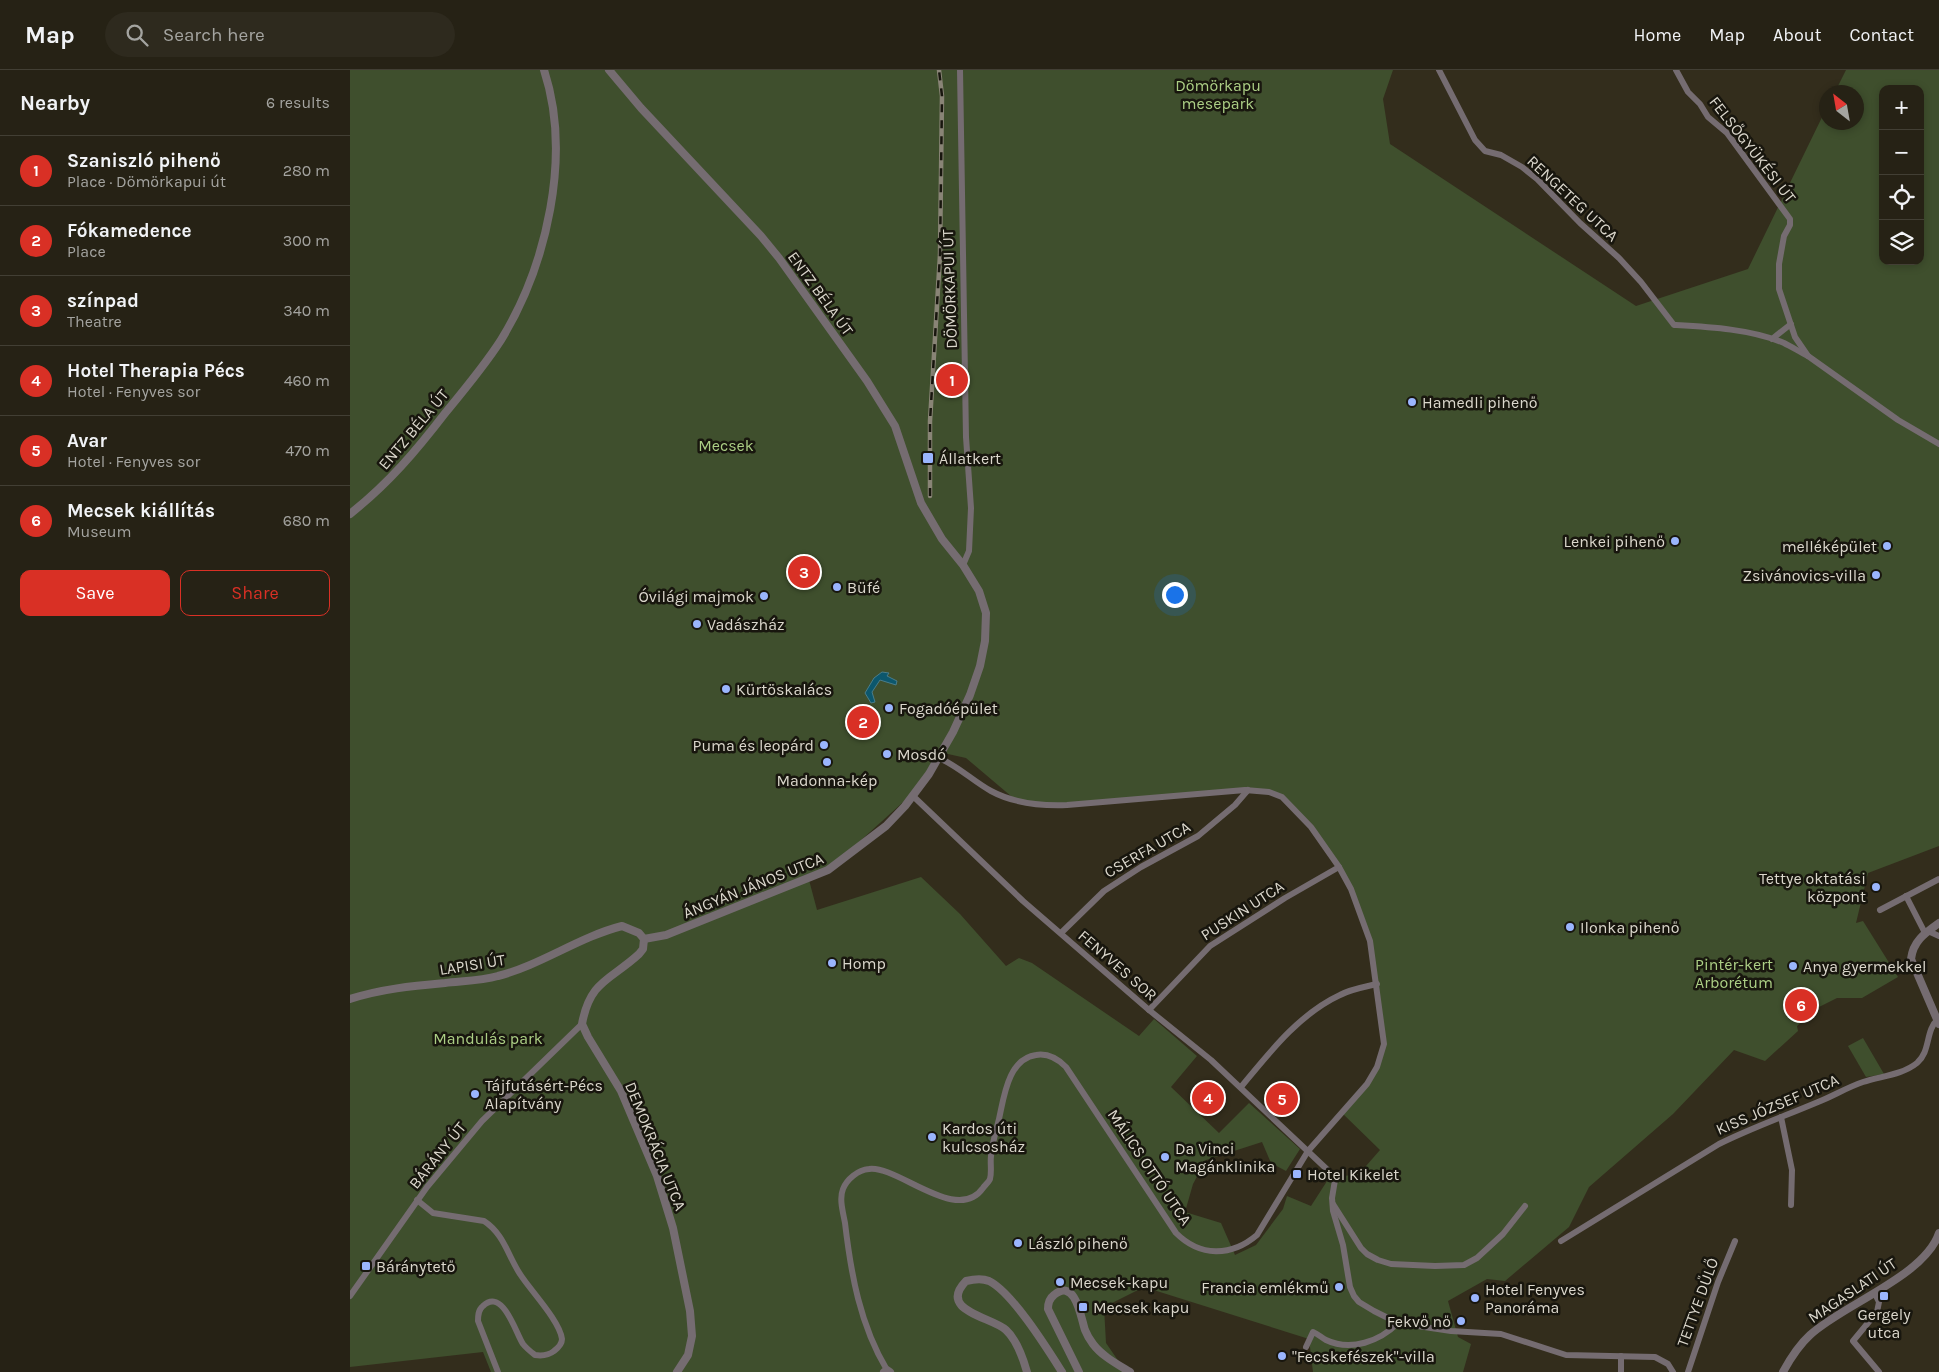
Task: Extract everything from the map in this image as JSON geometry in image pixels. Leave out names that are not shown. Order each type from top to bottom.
[{"type":"street","name":"ENTZ BÉLA ÚT","points":[[350,514],[376,492],[408,460],[457,398],[501,339],[528,287],[539,254],[548,213],[554,170],[554,117],[544,70]]},
{"type":"street","name":"ENTZ BÉLA ÚT","points":[[609,70],[647,114],[761,236],[840,342],[895,426],[921,503],[942,539],[963,566]]},
{"type":"street","name":"DÖMÖRKAPUI ÚT","points":[[960,70],[966,418],[971,508],[968,551],[963,566]]},
{"type":"street","name":"RENGETEG UTCA","points":[[1439,70],[1475,140],[1484,151],[1501,155],[1522,167],[1537,179],[1580,223],[1619,258],[1641,282],[1674,325],[1710,327],[1772,339]]},
{"type":"street","name":"FELSŐGYÜKÉSI ÚT","points":[[1676,70],[1688,92],[1700,104],[1708,117],[1727,134],[1790,219],[1790,225],[1784,236],[1779,264],[1779,289],[1796,337],[1808,356],[1898,420],[1939,444]]},
{"type":"street","points":[[1772,339],[1791,324]]},
{"type":"street","points":[[1772,339],[1808,356]]},
{"type":"street","name":"ÁNGYÁN JÁNOS UTCA","points":[[644,939],[666,935],[828,870],[886,826],[913,796],[939,758],[970,695],[980,666],[985,641],[986,613],[979,591],[963,566]]},
{"type":"street","name":"MÁLICS OTTÓ UTCA","points":[[887,1371],[865,1323],[853,1282],[842,1205],[843,1190],[856,1174],[870,1169],[877,1169],[940,1196],[959,1200],[976,1196],[990,1179],[991,1155],[1004,1099],[1013,1071],[1023,1060],[1041,1054],[1054,1058],[1066,1067],[1171,1227],[1181,1239],[1196,1247],[1216,1251],[1233,1250],[1257,1235],[1308,1151],[1367,1084],[1377,1067],[1384,1044],[1370,941],[1351,889],[1311,827],[1282,796],[1269,792],[1248,790],[1042,806],[1018,802],[992,792],[939,758]]},
{"type":"street","name":"CSERFA UTCA","points":[[1061,933],[1104,891],[1141,867],[1198,836],[1234,806],[1248,790]]},
{"type":"street","name":"FENYVES SOR","points":[[913,796],[1023,901],[1241,1087],[1333,1175],[1335,1180],[1332,1203],[1343,1245],[1350,1287],[1354,1296],[1374,1311],[1398,1323],[1451,1331],[1501,1334],[1566,1355],[1655,1357],[1668,1364],[1673,1372]]},
{"type":"street","name":"PUSKIN UTCA","points":[[1149,1010],[1210,946],[1338,867]]},
{"type":"street","points":[[1880,910],[1939,879]]},
{"type":"street","points":[[1906,896],[1926,932],[1939,936]]},
{"type":"street","points":[[1938,1021],[1911,959],[1912,950],[1917,940],[1939,923]]},
{"type":"street","name":"LAPISI ÚT","points":[[350,999],[368,993],[401,987],[498,976],[519,970],[582,940],[622,926],[639,932],[644,939]]},
{"type":"street","points":[[582,1024],[592,994],[598,985],[639,954],[645,944],[644,939]]},
{"type":"street","points":[[1241,1087],[1294,1026],[1340,994],[1377,984]]},
{"type":"street","name":"KISS JÓZSEF UTCA","points":[[1560,1241],[1719,1144],[1746,1130],[1863,1082],[1899,1073],[1911,1067],[1924,1056],[1933,1023],[1938,1021]]},
{"type":"street","name":"BÁRÁNY ÚT","points":[[350,1296],[417,1200],[482,1122],[582,1024]]},
{"type":"street","name":"DEMOKRÁCIA UTCA","points":[[582,1024],[621,1091],[656,1176],[673,1228],[690,1311],[692,1336],[688,1355],[677,1372]]},
{"type":"street","points":[[1781,1117],[1792,1170],[1791,1205]]},
{"type":"street","points":[[417,1200],[432,1213],[484,1221],[491,1226],[503,1239],[519,1273],[557,1326],[562,1338],[558,1348],[551,1353],[540,1356],[524,1345],[511,1317],[503,1308],[496,1302],[482,1306],[478,1321],[498,1372]]},
{"type":"street","points":[[1332,1203],[1361,1248],[1367,1254],[1378,1260],[1400,1264],[1464,1265],[1477,1258],[1503,1234],[1524,1206]]},
{"type":"street","points":[[1337,1224],[1345,1221]]},
{"type":"street","name":"MAGASLATI ÚT","points":[[1783,1372],[1801,1344],[1810,1335],[1875,1294],[1918,1262],[1929,1251],[1939,1233]]},
{"type":"street","name":"TETTYE DŰLŐ","points":[[1688,1372],[1718,1282],[1735,1241]]},
{"type":"street","points":[[1027,1372],[1017,1346],[1008,1331],[1000,1324],[974,1314],[962,1306],[959,1301],[959,1290],[966,1281],[983,1279],[1001,1290],[1020,1311],[1062,1372]]},
{"type":"street","points":[[1079,1372],[1048,1309],[1052,1297],[1060,1292],[1067,1292],[1073,1296],[1079,1306],[1085,1331],[1096,1347],[1130,1372]]},
{"type":"street","points":[[1875,1294],[1879,1302],[1876,1312],[1853,1341],[1879,1372]]},
{"type":"street","points":[[1306,1347],[1313,1332],[1326,1340],[1334,1342],[1348,1345],[1361,1344],[1376,1340],[1388,1333],[1398,1323]]},
{"type":"street","points":[[1621,1356],[1621,1372]]},
{"type":"green space","name":"Mecsek","points":[[350,70],[1393,70],[1383,99],[1390,144],[1636,306],[1748,269],[1819,123],[1819,130],[1864,130],[1864,85],[1838,85],[1846,70],[1939,70],[1939,846],[1868,873],[1856,923],[1863,921],[1898,977],[1862,998],[1837,998],[1819,1007],[1797,1026],[1798,1031],[1765,1061],[1734,1050],[1673,1114],[1589,1187],[1569,1227],[1505,1281],[1487,1279],[1448,1301],[1458,1337],[1471,1344],[1463,1372],[1313,1372],[1309,1339],[1144,1287],[1104,1307],[1106,1343],[1126,1372],[491,1372],[483,1352],[350,1367]],"holes":[[[939,752],[966,758],[1018,802],[1067,805],[1245,790],[1282,797],[1313,825],[1358,905],[1370,941],[1384,1044],[1367,1084],[1341,1112],[1380,1150],[1359,1174],[1329,1178],[1311,1206],[1287,1196],[1283,1209],[1256,1245],[1235,1255],[1221,1223],[1185,1212],[1193,1184],[1206,1160],[1262,1142],[1271,1163],[1286,1171],[1300,1149],[1249,1103],[1219,1133],[1171,1087],[1197,1056],[1154,1019],[1139,1036],[1032,963],[1019,958],[1006,966],[960,914],[921,877],[817,910],[809,880],[828,870],[912,794]]]},
{"type":"green space","points":[[1863,1038],[1884,1074],[1866,1077],[1848,1046]]},
{"type":"water","points":[[882,672],[889,673],[887,676],[897,681],[896,685],[880,680],[872,692],[875,702],[871,703],[865,693],[874,678]]},
{"type":"railway","points":[[930,496],[930,421],[940,255],[942,96],[939,70]]},
{"type":"place","name":"Szaniszló pihenő","points":[[952,380]]},
{"type":"place","name":"Hamedli pihenő","points":[[1412,402]]},
{"type":"place","name":"Állatkert","points":[[928,458]]},
{"type":"place","name":"Lenkei pihenő","points":[[1675,541]]},
{"type":"place","name":"melléképület","points":[[1887,546]]},
{"type":"place","name":"színpad","points":[[804,572]]},
{"type":"place","name":"Zsivánovics-villa","points":[[1876,575]]},
{"type":"place","name":"Büfé","points":[[837,587]]},
{"type":"place","name":"Óvilági majmok","points":[[764,596]]},
{"type":"place","name":"Vadászház","points":[[697,624]]},
{"type":"place","name":"Kürtöskalács","points":[[726,689]]},
{"type":"place","name":"Fogadóépület","points":[[889,708]]},
{"type":"place","name":"Fókamedence","points":[[863,722]]},
{"type":"place","name":"Puma és leopárd","points":[[824,745]]},
{"type":"place","name":"Mosdó","points":[[887,754]]},
{"type":"place","name":"Madonna-kép","points":[[827,762]]},
{"type":"place","name":"Tettye oktatási központ","points":[[1876,887]]},
{"type":"place","name":"Ilonka pihenő","points":[[1570,927]]},
{"type":"place","name":"Homp","points":[[832,963]]},
{"type":"place","name":"Anya gyermekkel","points":[[1793,966]]},
{"type":"place","name":"Mecsek kiállítás","points":[[1801,1005]]},
{"type":"place","name":"Tájfutásért-Pécs Alapítvány","points":[[475,1094]]},
{"type":"place","name":"Hotel Therapia Pécs","points":[[1208,1098]]},
{"type":"place","name":"Avar","points":[[1282,1099]]},
{"type":"place","name":"Kardos úti kulcsosház","points":[[932,1137]]},
{"type":"place","name":"Da Vinci Magánklinika","points":[[1165,1157]]},
{"type":"place","name":"Hotel Kikelet","points":[[1297,1174]]},
{"type":"place","name":"László pihenő","points":[[1018,1243]]},
{"type":"place","name":"Báránytető","points":[[366,1266]]},
{"type":"place","name":"Mecsek-kapu","points":[[1060,1282]]},
{"type":"place","name":"Francia emlékmű","points":[[1339,1287]]},
{"type":"place","name":"Gergely utca","points":[[1884,1296]]},
{"type":"place","name":"Hotel Fenyves Panoráma","points":[[1475,1298]]},
{"type":"place","name":"Mecsek kapu","points":[[1083,1307]]},
{"type":"place","name":"Fekvő nő","points":[[1461,1321]]},
{"type":"place","name":"\"Fecskefészek\"-villa","points":[[1282,1356]]},
{"type":"park label","name":"Dömörkapu mesepark","points":[[1218,94]]},
{"type":"park label","name":"Pintér-kert Arborétum","points":[[1734,973]]},
{"type":"park label","name":"Mandulás park","points":[[488,1038]]}]
